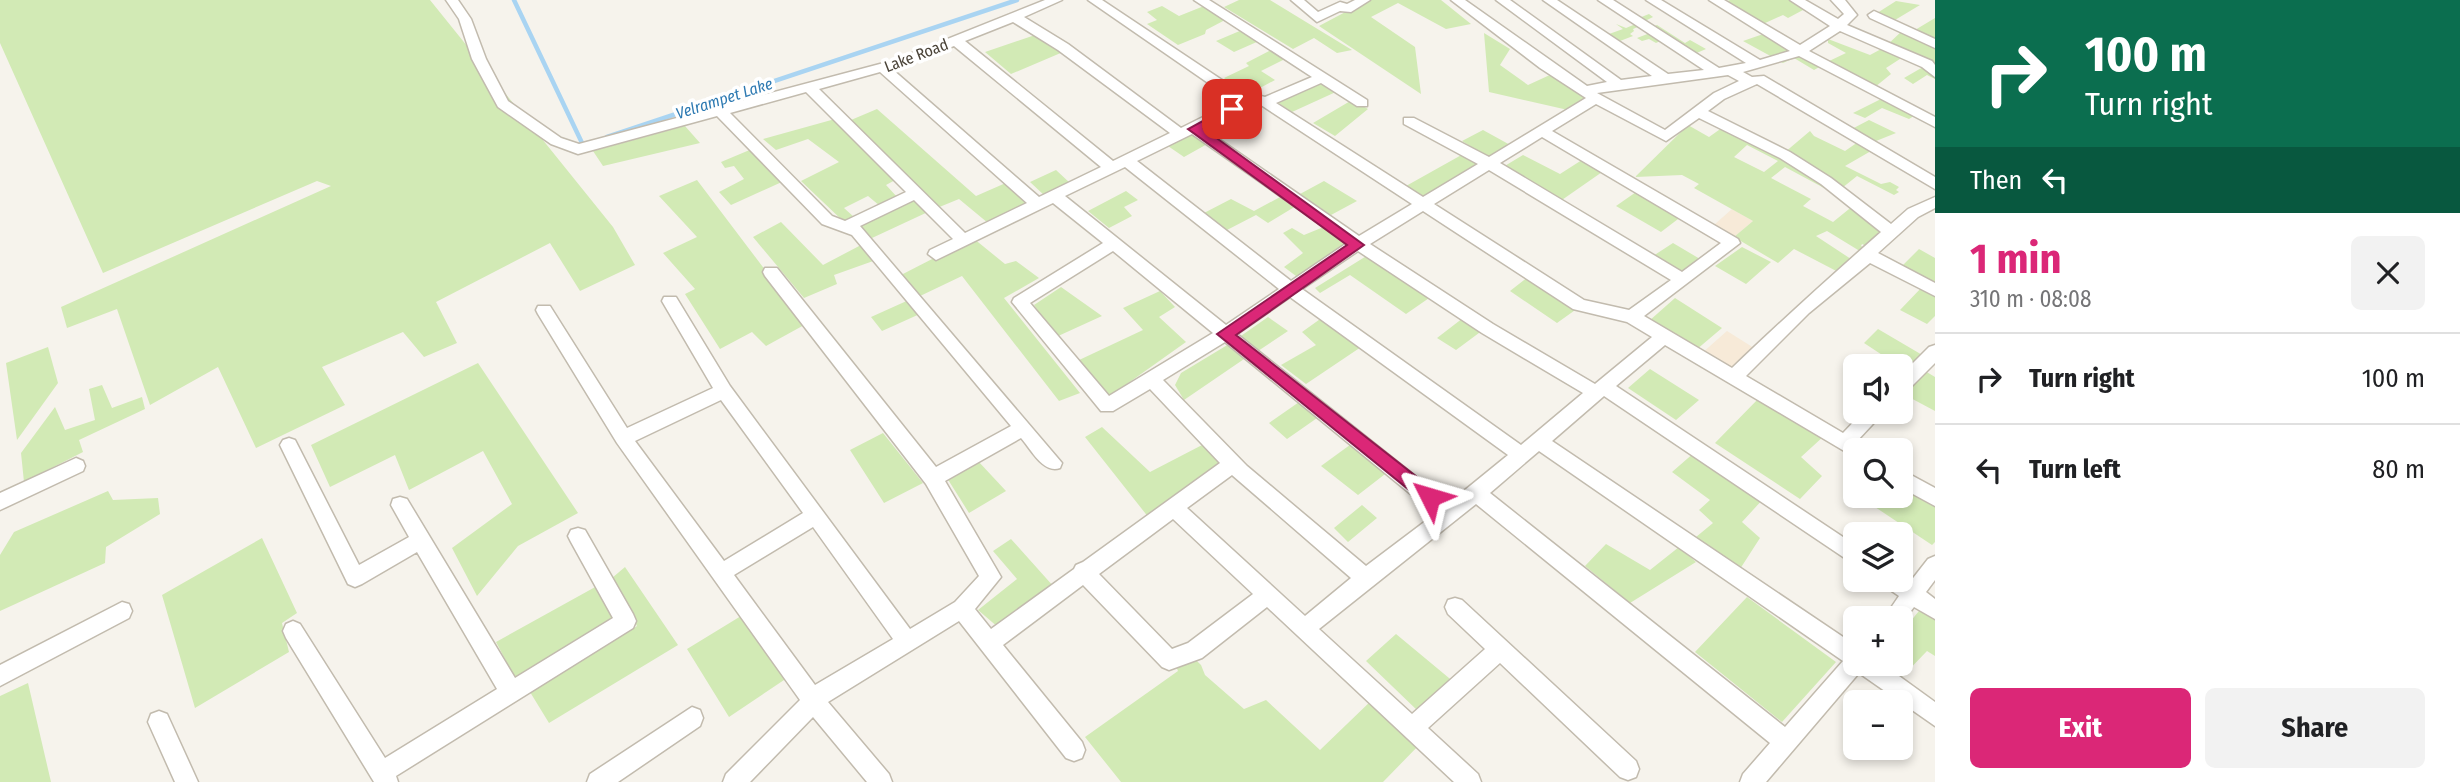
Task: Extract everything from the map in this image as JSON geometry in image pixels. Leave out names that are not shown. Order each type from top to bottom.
[{"type":"street","name":"Lake Road","points":[[452,0],[465,19],[479,59],[503,104],[556,142],[578,149],[883,68],[1056,0]]},
{"type":"street","points":[[1094,0],[1232,93],[1258,100],[1424,203],[1579,305],[1632,317],[1843,441]]},
{"type":"street","points":[[1200,0],[1362,103]]},
{"type":"street","points":[[1297,0],[1317,18],[1343,4],[1364,0]]},
{"type":"street","points":[[1457,0],[1591,95],[1666,136],[1719,96],[1759,79],[1935,184]]},
{"type":"street","points":[[1502,0],[1617,83]]},
{"type":"street","points":[[1604,0],[1726,72],[1751,81]]},
{"type":"street","points":[[1652,0],[1758,65]]},
{"type":"street","points":[[1715,0],[1824,65],[1935,123]]},
{"type":"street","points":[[1796,0],[1840,26],[1927,64],[1935,73]]},
{"type":"street","points":[[1114,243],[1020,302],[1107,406],[1225,334],[1357,245],[1543,132],[1591,95],[1617,83],[1726,72],[1758,65],[1801,50],[1840,26],[1850,15],[1846,6],[1837,0]]},
{"type":"street","points":[[1491,24],[1554,1],[1665,78]]},
{"type":"street","points":[[1874,15],[1935,44]]},
{"type":"street","points":[[1013,16],[1520,350],[1559,367],[1600,390],[1843,548]]},
{"type":"street","points":[[955,40],[1119,164],[1522,455]]},
{"type":"street","points":[[883,68],[1038,205]]},
{"type":"street","points":[[936,254],[1187,131],[1258,100],[1321,78]]},
{"type":"street","points":[[810,88],[962,239]]},
{"type":"street","points":[[1699,112],[1806,168],[1892,233]]},
{"type":"street","points":[[721,113],[827,220],[857,231],[1053,463]]},
{"type":"street","points":[[1409,121],[1490,164],[1682,279]]},
{"type":"street","points":[[1543,132],[1732,243],[1632,317]]},
{"type":"street","points":[[848,226],[916,193]]},
{"type":"street","points":[[1055,196],[1450,514]]},
{"type":"street","points":[[1735,376],[1803,309],[1869,255],[1870,251],[1913,213],[1935,202]]},
{"type":"street","points":[[1869,255],[1935,290]]},
{"type":"street","points":[[734,782],[825,690],[962,609],[991,577],[933,478],[771,272]]},
{"type":"street","points":[[670,302],[724,391],[907,641]]},
{"type":"street","points":[[544,310],[622,438],[814,701],[881,782]]},
{"type":"street","points":[[1304,629],[1476,494],[1663,337]]},
{"type":"street","points":[[1913,374],[1935,352]]},
{"type":"street","points":[[1151,379],[1233,464],[1367,578]]},
{"type":"street","points":[[622,438],[724,391]]},
{"type":"street","points":[[933,478],[1023,429]]},
{"type":"street","points":[[1538,441],[1843,652]]},
{"type":"street","points":[[289,445],[355,578],[421,540]]},
{"type":"street","points":[[990,642],[1083,571],[1233,464]]},
{"type":"street","points":[[0,502],[76,466]]},
{"type":"street","points":[[1913,485],[1935,498]]},
{"type":"street","points":[[1476,494],[1784,740]]},
{"type":"street","points":[[400,505],[511,692]]},
{"type":"street","points":[[1172,508],[1471,782]]},
{"type":"street","points":[[721,573],[816,515]]},
{"type":"street","points":[[293,631],[384,777],[511,692],[626,621],[578,536]]},
{"type":"street","points":[[1904,606],[1935,565]]},
{"type":"street","points":[[1083,571],[1169,660],[1195,651],[1267,594]]},
{"type":"street","points":[[1909,592],[1935,610]]},
{"type":"street","points":[[1455,607],[1628,769]]},
{"type":"street","points":[[962,609],[1074,750]]},
{"type":"street","points":[[0,676],[122,611]]},
{"type":"street","points":[[1412,728],[1500,649]]},
{"type":"street","points":[[1751,782],[1843,674]]},
{"type":"street","points":[[1881,676],[1935,715]]},
{"type":"street","points":[[598,782],[692,718]]},
{"type":"street","points":[[159,722],[187,782]]},
{"type":"shaded area","points":[[1732,209],[1753,221],[1734,237],[1714,225]]},
{"type":"shaded area","points":[[1727,331],[1754,348],[1729,372],[1701,354]]},
{"type":"green space","points":[[0,0],[430,0],[613,227],[635,265],[580,291],[550,243],[436,302],[457,343],[424,357],[403,332],[322,367],[345,405],[256,448],[218,367],[150,405],[117,309],[67,328],[61,307],[331,186],[317,181],[103,273],[0,43]]},
{"type":"green space","points":[[1239,0],[1270,0],[1352,50],[1337,53],[1314,38],[1293,49],[1224,7]]},
{"type":"green space","points":[[1368,0],[1441,0],[1471,24],[1446,29],[1398,3],[1371,17],[1415,47],[1421,94],[1319,26]]},
{"type":"green space","points":[[1794,0],[1812,13],[1803,10],[1788,18],[1783,15],[1763,24],[1725,2]]},
{"type":"green space","points":[[1896,1],[1920,5],[1895,20],[1915,30],[1935,18],[1935,42],[1874,15]]},
{"type":"green space","points":[[1162,6],[1179,16],[1204,6],[1225,20],[1206,30],[1205,34],[1178,45],[1147,24],[1157,20],[1147,12]]},
{"type":"green space","points":[[1649,14],[1653,17],[1645,21],[1652,27],[1657,25],[1685,43],[1690,40],[1706,49],[1692,55],[1665,39],[1656,43],[1649,39],[1642,41],[1637,38],[1650,33],[1640,26],[1633,29],[1630,34],[1633,36],[1620,41],[1609,34],[1623,29],[1616,24],[1626,28]]},
{"type":"green space","points":[[1242,30],[1259,41],[1234,52],[1216,41]]},
{"type":"green space","points":[[1903,30],[1935,45],[1935,79],[1927,75],[1913,84],[1904,78],[1923,67],[1903,57],[1886,68],[1891,74],[1875,87],[1825,63],[1846,53],[1828,43],[1828,39],[1870,55],[1885,47]]},
{"type":"green space","points":[[1769,32],[1823,65],[1814,70],[1794,58],[1783,63],[1743,41]]},
{"type":"green space","points":[[1484,33],[1510,49],[1500,65],[1528,85],[1552,74],[1589,98],[1568,110],[1489,92]]},
{"type":"green space","points":[[1038,34],[1063,52],[1011,74],[985,52]]},
{"type":"green space","points":[[1273,49],[1287,58],[1261,71],[1275,80],[1247,95],[1224,78],[1249,66],[1246,63]]},
{"type":"green space","points":[[1322,82],[1338,91],[1292,112],[1277,102]]},
{"type":"green space","points":[[1885,97],[1917,114],[1909,119],[1882,108],[1865,118],[1853,113]]},
{"type":"green space","points":[[1352,100],[1368,109],[1335,136],[1313,123]]},
{"type":"green space","points":[[877,109],[976,196],[1008,182],[1033,204],[988,223],[959,199],[937,208],[851,120]]},
{"type":"green space","points":[[835,119],[897,179],[886,185],[898,198],[880,206],[868,196],[844,208],[854,217],[844,222],[801,181],[839,162],[808,139],[776,150],[763,139]]},
{"type":"green space","points":[[1869,120],[1896,133],[1871,143],[1848,131]]},
{"type":"green space","points":[[1688,125],[1709,137],[1726,125],[1783,155],[1825,186],[1824,188],[1785,167],[1771,178],[1811,199],[1803,206],[1833,222],[1854,205],[1887,233],[1870,248],[1862,244],[1861,246],[1870,251],[1863,253],[1827,231],[1816,236],[1854,261],[1844,275],[1794,249],[1778,263],[1734,237],[1753,221],[1694,188],[1699,184],[1682,175],[1635,177]],"holes":[[[1747,145],[1778,161],[1764,172],[1734,157]]]},
{"type":"green space","points":[[685,126],[700,143],[603,166],[593,151]]},
{"type":"green space","points":[[1483,130],[1512,146],[1489,158],[1462,141]]},
{"type":"green space","points":[[1194,131],[1209,143],[1184,157],[1165,144]]},
{"type":"green space","points":[[1810,131],[1814,136],[1845,151],[1858,142],[1871,151],[1845,166],[1881,184],[1890,182],[1899,187],[1896,190],[1899,192],[1894,195],[1857,176],[1842,188],[1784,153]]},
{"type":"green space","points":[[752,149],[784,181],[731,205],[719,192],[744,179],[734,166],[725,168],[721,162]]},
{"type":"green space","points":[[1465,153],[1484,163],[1425,198],[1406,186]]},
{"type":"green space","points":[[1523,155],[1560,174],[1585,158],[1605,170],[1559,202],[1503,167]]},
{"type":"green space","points":[[1056,170],[1070,183],[1045,196],[1030,182]]},
{"type":"green space","points":[[697,180],[806,324],[766,346],[752,332],[720,349],[685,294],[695,289],[663,253],[697,237],[659,196]]},
{"type":"green space","points":[[1324,181],[1357,201],[1331,215],[1300,194]]},
{"type":"green space","points":[[1639,190],[1682,216],[1661,232],[1616,206]]},
{"type":"green space","points":[[1126,191],[1138,200],[1124,207],[1132,216],[1109,228],[1088,211]]},
{"type":"green space","points":[[914,196],[930,211],[872,238],[858,224]]},
{"type":"green space","points":[[1282,196],[1296,206],[1268,223],[1256,215],[1227,230],[1204,213],[1231,199],[1254,211]]},
{"type":"green space","points":[[781,222],[823,265],[861,245],[876,260],[834,275],[837,284],[804,298],[753,237]]},
{"type":"green space","points":[[1326,226],[1350,245],[1300,279],[1284,267],[1303,253],[1283,233],[1292,228],[1304,235]]},
{"type":"green space","points":[[973,238],[1005,264],[1016,261],[1039,278],[1004,298],[1080,393],[1059,401],[962,276],[918,297],[901,275]]},
{"type":"green space","points":[[1673,243],[1700,259],[1680,274],[1653,256]]},
{"type":"green space","points":[[1742,247],[1771,262],[1746,284],[1715,266]]},
{"type":"green space","points":[[1919,249],[1935,258],[1935,288],[1902,266]]},
{"type":"green space","points":[[1368,255],[1432,296],[1406,314],[1350,275],[1320,293],[1315,288]]},
{"type":"green space","points":[[1528,277],[1578,308],[1557,323],[1510,291]]},
{"type":"green space","points":[[1923,286],[1935,293],[1935,316],[1927,324],[1900,310]]},
{"type":"green space","points":[[1061,287],[1102,316],[1056,337],[1034,305]]},
{"type":"green space","points":[[1160,291],[1175,307],[1159,317],[1186,342],[1110,396],[1077,361],[1143,330],[1123,308]]},
{"type":"green space","points":[[1675,298],[1722,328],[1696,350],[1649,321]]},
{"type":"green space","points":[[911,299],[922,313],[882,331],[871,317]]},
{"type":"green space","points":[[1268,317],[1288,331],[1255,353],[1238,338]]},
{"type":"green space","points":[[1323,317],[1364,345],[1306,384],[1281,365],[1316,345],[1302,332]]},
{"type":"green space","points":[[1463,318],[1483,330],[1456,350],[1437,338]]},
{"type":"green space","points":[[1878,329],[1924,356],[1913,367],[1913,354],[1881,354],[1864,343]]},
{"type":"green space","points":[[1229,344],[1247,357],[1184,400],[1175,385],[1181,373]]},
{"type":"green space","points":[[48,347],[58,383],[17,440],[6,363]]},
{"type":"green space","points":[[478,363],[578,513],[518,546],[477,596],[452,548],[512,504],[483,451],[409,490],[395,455],[330,487],[311,445]]},
{"type":"green space","points":[[1650,369],[1699,400],[1676,420],[1628,388]]},
{"type":"green space","points":[[1925,371],[1935,377],[1935,411],[1913,399],[1913,385]]},
{"type":"green space","points":[[102,385],[112,408],[142,397],[145,409],[79,440],[83,452],[24,482],[21,453],[55,407],[65,430],[95,420],[89,389]]},
{"type":"green space","points":[[1760,397],[1824,436],[1801,457],[1822,476],[1800,499],[1715,443]]},
{"type":"green space","points":[[1302,400],[1320,416],[1287,439],[1269,423]]},
{"type":"green space","points":[[1102,427],[1150,472],[1204,444],[1223,463],[1149,518],[1085,437]]},
{"type":"green space","points":[[883,433],[923,483],[884,503],[850,450]]},
{"type":"green space","points":[[1354,442],[1389,471],[1358,495],[1321,466]]},
{"type":"green space","points":[[1695,452],[1764,498],[1742,522],[1760,538],[1740,569],[1696,537],[1713,523],[1699,510],[1710,500],[1672,472]]},
{"type":"green space","points":[[978,461],[1006,491],[969,513],[947,478]]},
{"type":"green space","points":[[1913,489],[1935,503],[1935,542],[1932,545],[1913,532],[1913,522],[1898,522],[1876,508],[1913,508]]},
{"type":"green space","points":[[108,491],[113,500],[158,498],[160,514],[106,547],[105,563],[0,611],[0,555],[14,532]]},
{"type":"green space","points":[[1362,505],[1377,518],[1348,542],[1334,528]]},
{"type":"green space","points":[[262,538],[297,613],[282,623],[289,652],[195,708],[162,595]]},
{"type":"green space","points":[[1011,539],[1054,587],[999,628],[978,610],[1017,579],[993,551]]},
{"type":"green space","points":[[1606,544],[1650,570],[1679,547],[1696,562],[1630,603],[1585,566]]},
{"type":"green space","points":[[625,567],[678,645],[549,723],[530,692],[637,626],[612,578]]},
{"type":"green space","points":[[597,586],[617,618],[516,680],[496,642]]},
{"type":"green space","points":[[1747,597],[1836,662],[1782,722],[1695,652]]},
{"type":"green space","points":[[1923,606],[1935,614],[1935,656],[1927,651],[1913,666],[1913,618]]},
{"type":"green space","points":[[741,616],[787,678],[729,717],[687,649]]},
{"type":"green space","points":[[1396,634],[1455,683],[1419,712],[1366,661]]},
{"type":"green space","points":[[1192,656],[1201,665],[1205,675],[1244,709],[1266,700],[1320,750],[1374,698],[1422,742],[1383,782],[1121,782],[1085,737],[1178,671],[1174,661]]},
{"type":"green space","points":[[28,683],[51,782],[0,782],[0,696]]},
{"type":"waterway","name":"Velrampet Lake","points":[[514,0],[583,145],[587,143]]},
{"type":"waterway","name":"Velrampet Lake","points":[[607,137],[1017,0]]},
{"type":"route","points":[[1232,109],[1195,129],[1357,245],[1225,334],[1430,497]]}]
